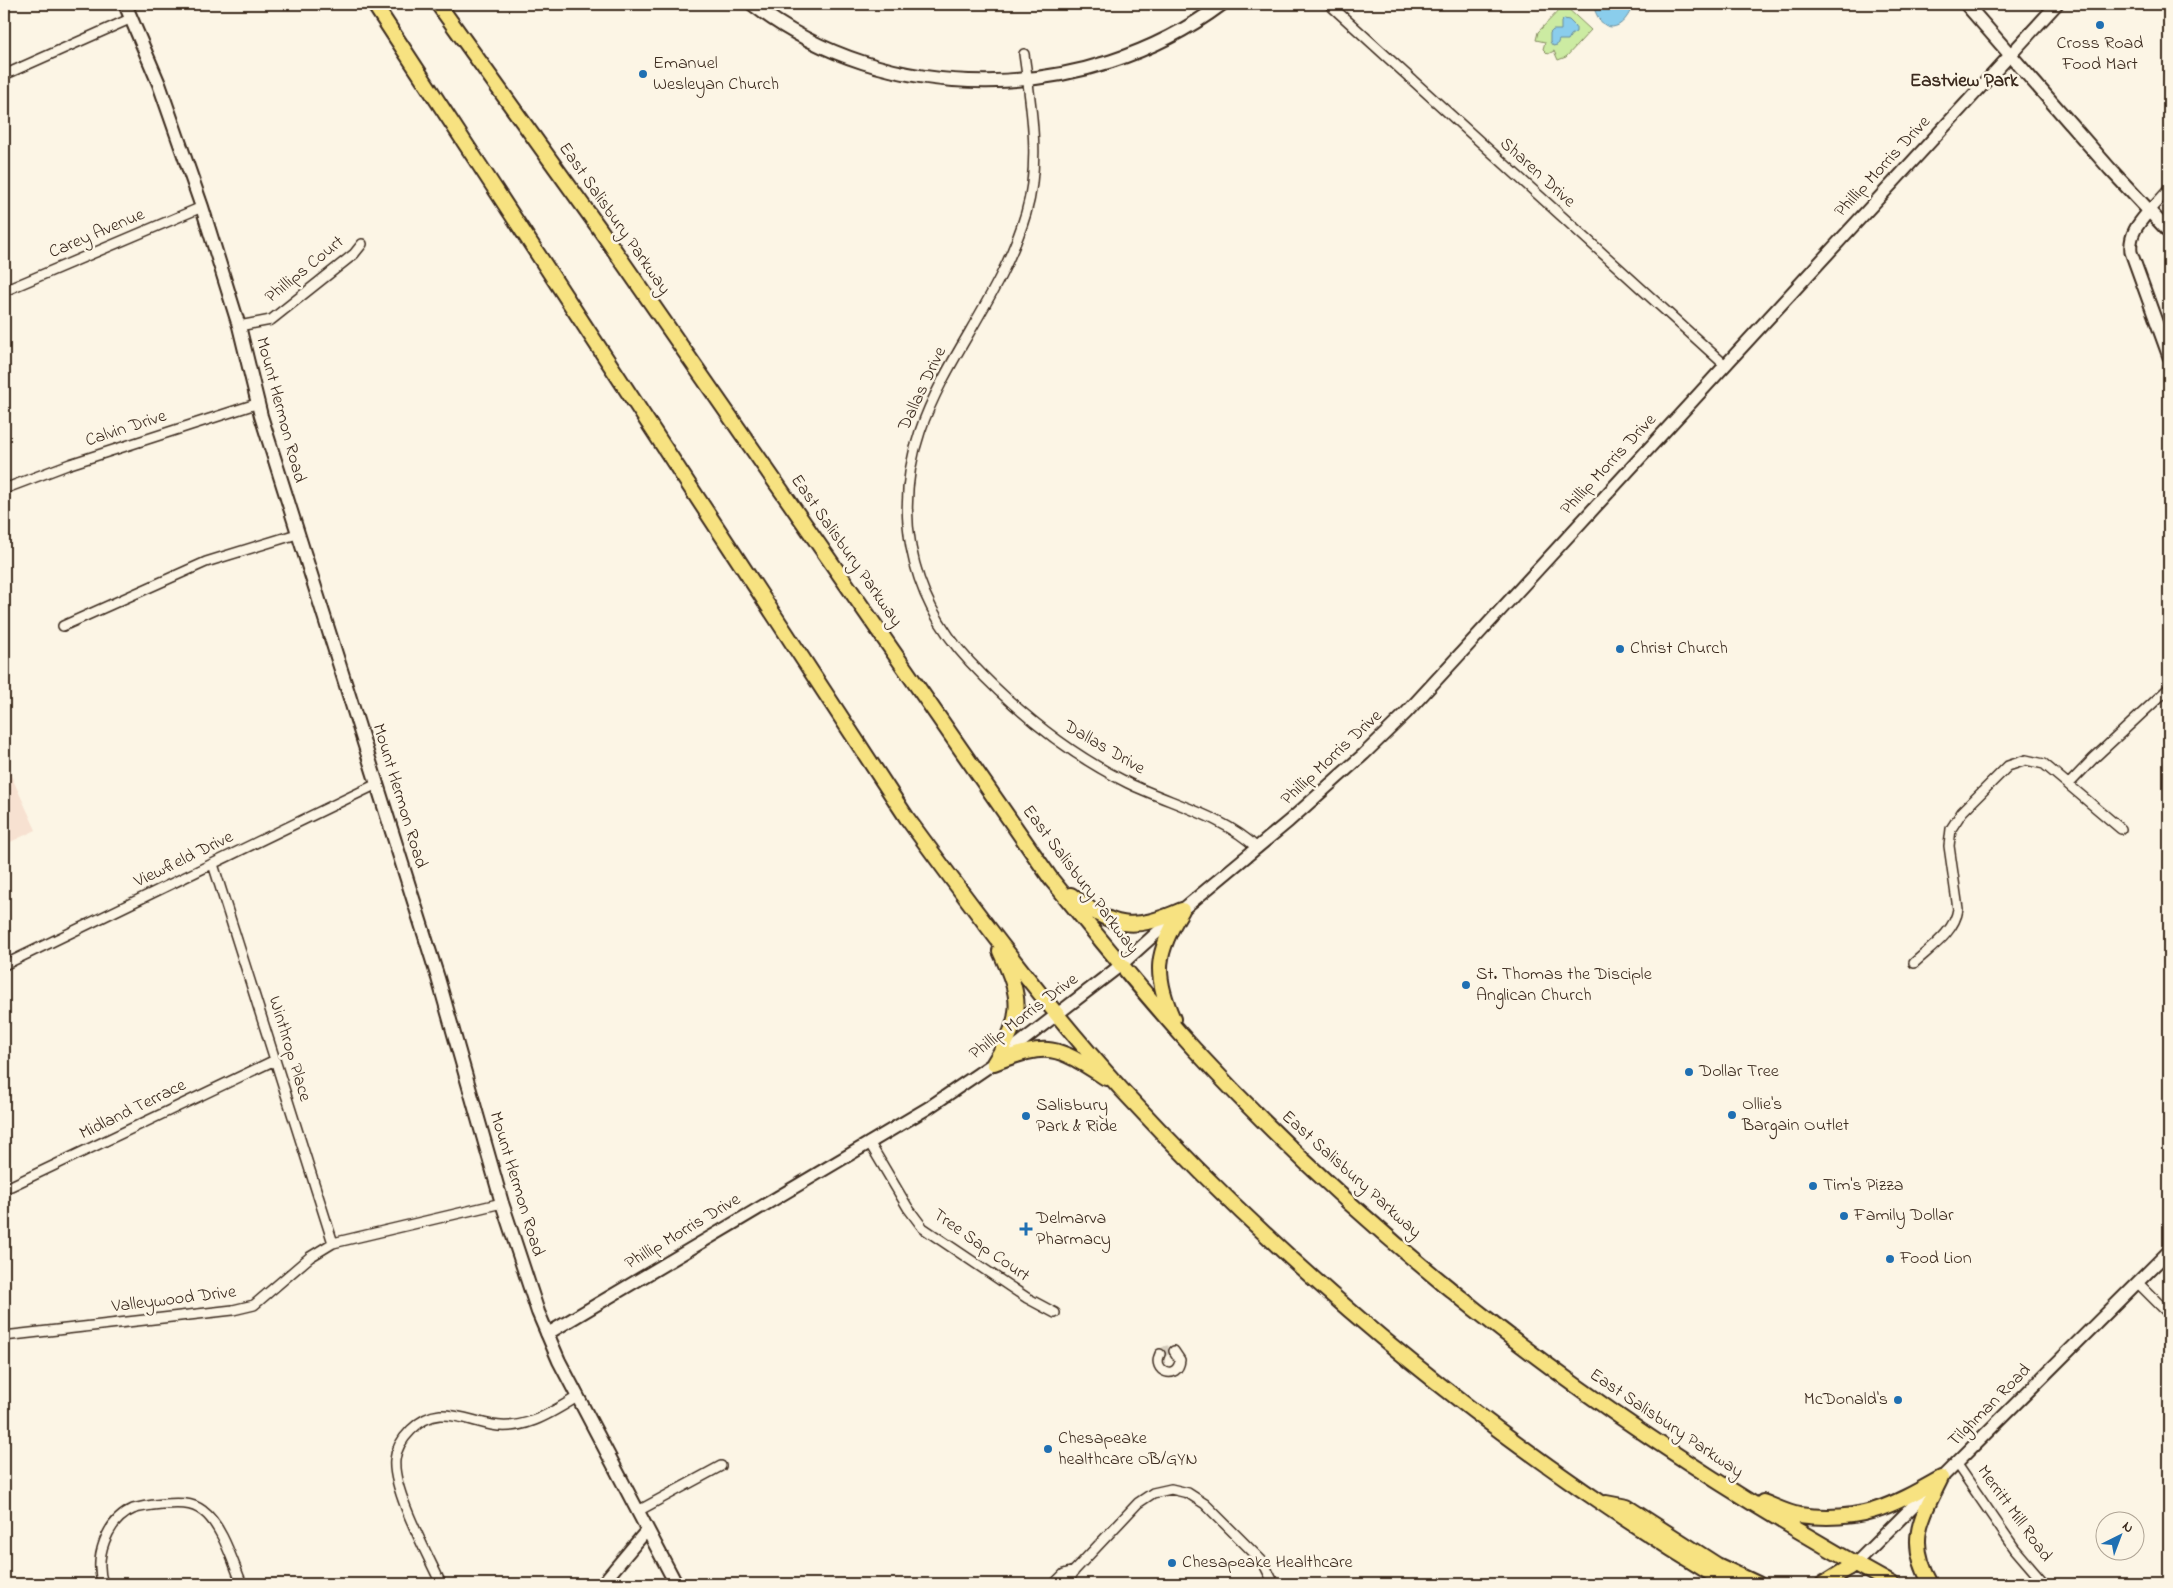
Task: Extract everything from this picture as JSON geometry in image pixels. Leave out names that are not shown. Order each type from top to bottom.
[{"type":"main road","name":"Mount Hermon Road","points":[[125,4],[159,84],[202,207],[239,326],[297,534],[443,997],[502,1203],[547,1334],[577,1397],[676,1584]]},
{"type":"main road","points":[[374,4],[907,818],[991,933],[1120,1088],[1234,1204],[1355,1314],[1481,1417],[1561,1477],[1728,1584]]},
{"type":"main road","name":"East Salisbury Parkway","points":[[438,4],[599,228],[1051,879],[1178,1031],[1301,1157],[1450,1289],[1509,1336],[1667,1450],[1733,1492],[1892,1584]]},
{"type":"main road","points":[[752,4],[793,31],[836,52],[910,74],[975,82],[1027,79],[1076,71],[1119,60],[1167,39],[1222,4]]},
{"type":"main road","points":[[1966,4],[2104,162],[2169,232]]},
{"type":"main road","points":[[1051,879],[1100,916],[1114,921],[1142,924],[1155,922],[1182,910]]},
{"type":"main road","points":[[1178,1031],[1165,998],[1160,972],[1160,955],[1163,943],[1182,910]]},
{"type":"main road","points":[[991,933],[1012,979],[1017,995],[1017,1008],[1012,1033],[994,1063]]},
{"type":"main road","points":[[994,1063],[1025,1052],[1043,1050],[1060,1052],[1084,1064],[1120,1088]]},
{"type":"main road","points":[[1733,1492],[1798,1515],[1848,1516],[1871,1513],[1895,1504],[1941,1478]]},
{"type":"main road","points":[[1931,1584],[1921,1567],[1918,1526],[1941,1478]]},
{"type":"main road","points":[[1598,1501],[1627,1507],[1717,1564],[1758,1584]]},
{"type":"main road","points":[[1679,1554],[1712,1584]]},
{"type":"main road","points":[[1823,1584],[1855,1564]]},
{"type":"street","name":"Sharen Drive","points":[[1329,4],[1725,365]]},
{"type":"street","name":"Phillip Morris Drive","points":[[547,1334],[928,1108],[994,1063],[1121,965],[1182,910],[1257,848],[1364,754],[1406,713],[2057,4]]},
{"type":"street","points":[[4,74],[132,18]]},
{"type":"street","name":"Dallas Drive","points":[[1024,54],[1033,156],[1031,184],[1025,216],[1019,236],[1003,269],[932,399],[920,428],[908,487],[907,520],[918,574],[933,610],[955,645],[988,680],[1036,725],[1096,766],[1139,788],[1230,827],[1257,848]]},
{"type":"street","points":[[2169,189],[2134,228],[2131,236],[2130,252],[2169,357]]},
{"type":"street","name":"Carey Avenue","points":[[4,291],[202,207]]},
{"type":"street","name":"Phillips Court","points":[[239,326],[271,320],[354,254],[362,244]]},
{"type":"street","name":"Calvin Drive","points":[[4,489],[70,464],[259,403]]},
{"type":"street","points":[[63,626],[206,562],[297,534]]},
{"type":"street","points":[[2069,784],[2092,759],[2169,688]]},
{"type":"street","points":[[1914,963],[1948,930],[1957,918],[1958,909],[1949,837],[1951,829],[1962,812],[2008,766],[2026,760],[2044,764],[2121,829]]},
{"type":"street","name":"Viewfield Drive","points":[[4,966],[377,784]]},
{"type":"street","name":"Winthrop Place","points":[[213,864],[333,1244]]},
{"type":"street","name":"Midland Terrace","points":[[4,1187],[11,1186],[75,1157],[275,1060]]},
{"type":"street","name":"Tree Sap Court","points":[[869,1142],[922,1228],[1027,1298],[1055,1313]]},
{"type":"street","name":"Valleywood Drive","points":[[4,1336],[233,1310],[254,1305],[310,1257],[333,1244],[502,1203]]},
{"type":"street","name":"Tilghman Road","points":[[1834,1584],[2169,1251]]},
{"type":"street","points":[[2138,1283],[2169,1314]]},
{"type":"street","points":[[1160,1354],[1158,1361],[1160,1368],[1169,1373],[1176,1370],[1180,1364],[1179,1357],[1174,1351]]},
{"type":"street","points":[[441,1584],[396,1478],[395,1459],[402,1440],[418,1424],[438,1415],[463,1417],[493,1425],[514,1425],[550,1414],[577,1397]]},
{"type":"street","name":"Merritt Mill Road","points":[[1956,1463],[2015,1548],[2045,1584]]},
{"type":"street","points":[[638,1511],[722,1466]]},
{"type":"street","points":[[1067,1584],[1074,1570],[1138,1503],[1152,1493],[1171,1489],[1188,1493],[1205,1504],[1263,1562],[1274,1584]]},
{"type":"street","points":[[103,1584],[100,1558],[106,1537],[119,1519],[133,1510],[169,1503],[190,1504],[212,1519],[218,1528],[242,1584]]},
{"type":"street","points":[[602,1584],[647,1530]]},
{"type":"street","points":[[1054,1584],[1064,1574],[1074,1570]]},
{"type":"shaded area","points":[[4,760],[36,830],[4,845]]},
{"type":"green space","points":[[1564,5],[1591,30],[1566,57],[1558,60],[1554,51],[1548,54],[1543,49],[1545,42],[1536,40],[1538,32]]},
{"type":"water","points":[[1593,4],[1633,4],[1624,20],[1613,27],[1601,22]]},
{"type":"water","points":[[1564,19],[1569,20],[1576,27],[1576,32],[1568,40],[1559,40],[1557,45],[1553,46],[1550,42],[1550,33],[1553,30],[1561,30],[1561,22]]},
{"type":"tunnel","points":[[1160,1354],[1167,1350],[1174,1351]]},
{"type":"place","name":"Cross Road Food Mart","points":[[2100,25]]},
{"type":"place","name":"Emanuel Wesleyan Church","points":[[643,74]]},
{"type":"place","name":"Christ Church","points":[[1620,649]]},
{"type":"place","name":"St. Thomas the Disciple Anglican Church","points":[[1466,985]]},
{"type":"place","name":"Dollar Tree","points":[[1689,1072]]},
{"type":"place","name":"Ollie's Bargain Outlet","points":[[1732,1115]]},
{"type":"place","name":"Salisbury Park & Ride","points":[[1026,1116]]},
{"type":"place","name":"Tim's Pizza","points":[[1813,1186]]},
{"type":"place","name":"Family Dollar","points":[[1844,1216]]},
{"type":"place","name":"Delmarva Pharmacy","points":[[1026,1229]]},
{"type":"place","name":"Food Lion","points":[[1890,1259]]},
{"type":"place","name":"McDonald's","points":[[1898,1400]]},
{"type":"place","name":"Chesapeake healthcare OB/GYN","points":[[1048,1449]]},
{"type":"place","name":"Chesapeake Healthcare","points":[[1172,1563]]},
{"type":"district","name":"Eastview Park","points":[[1964,81]]}]
